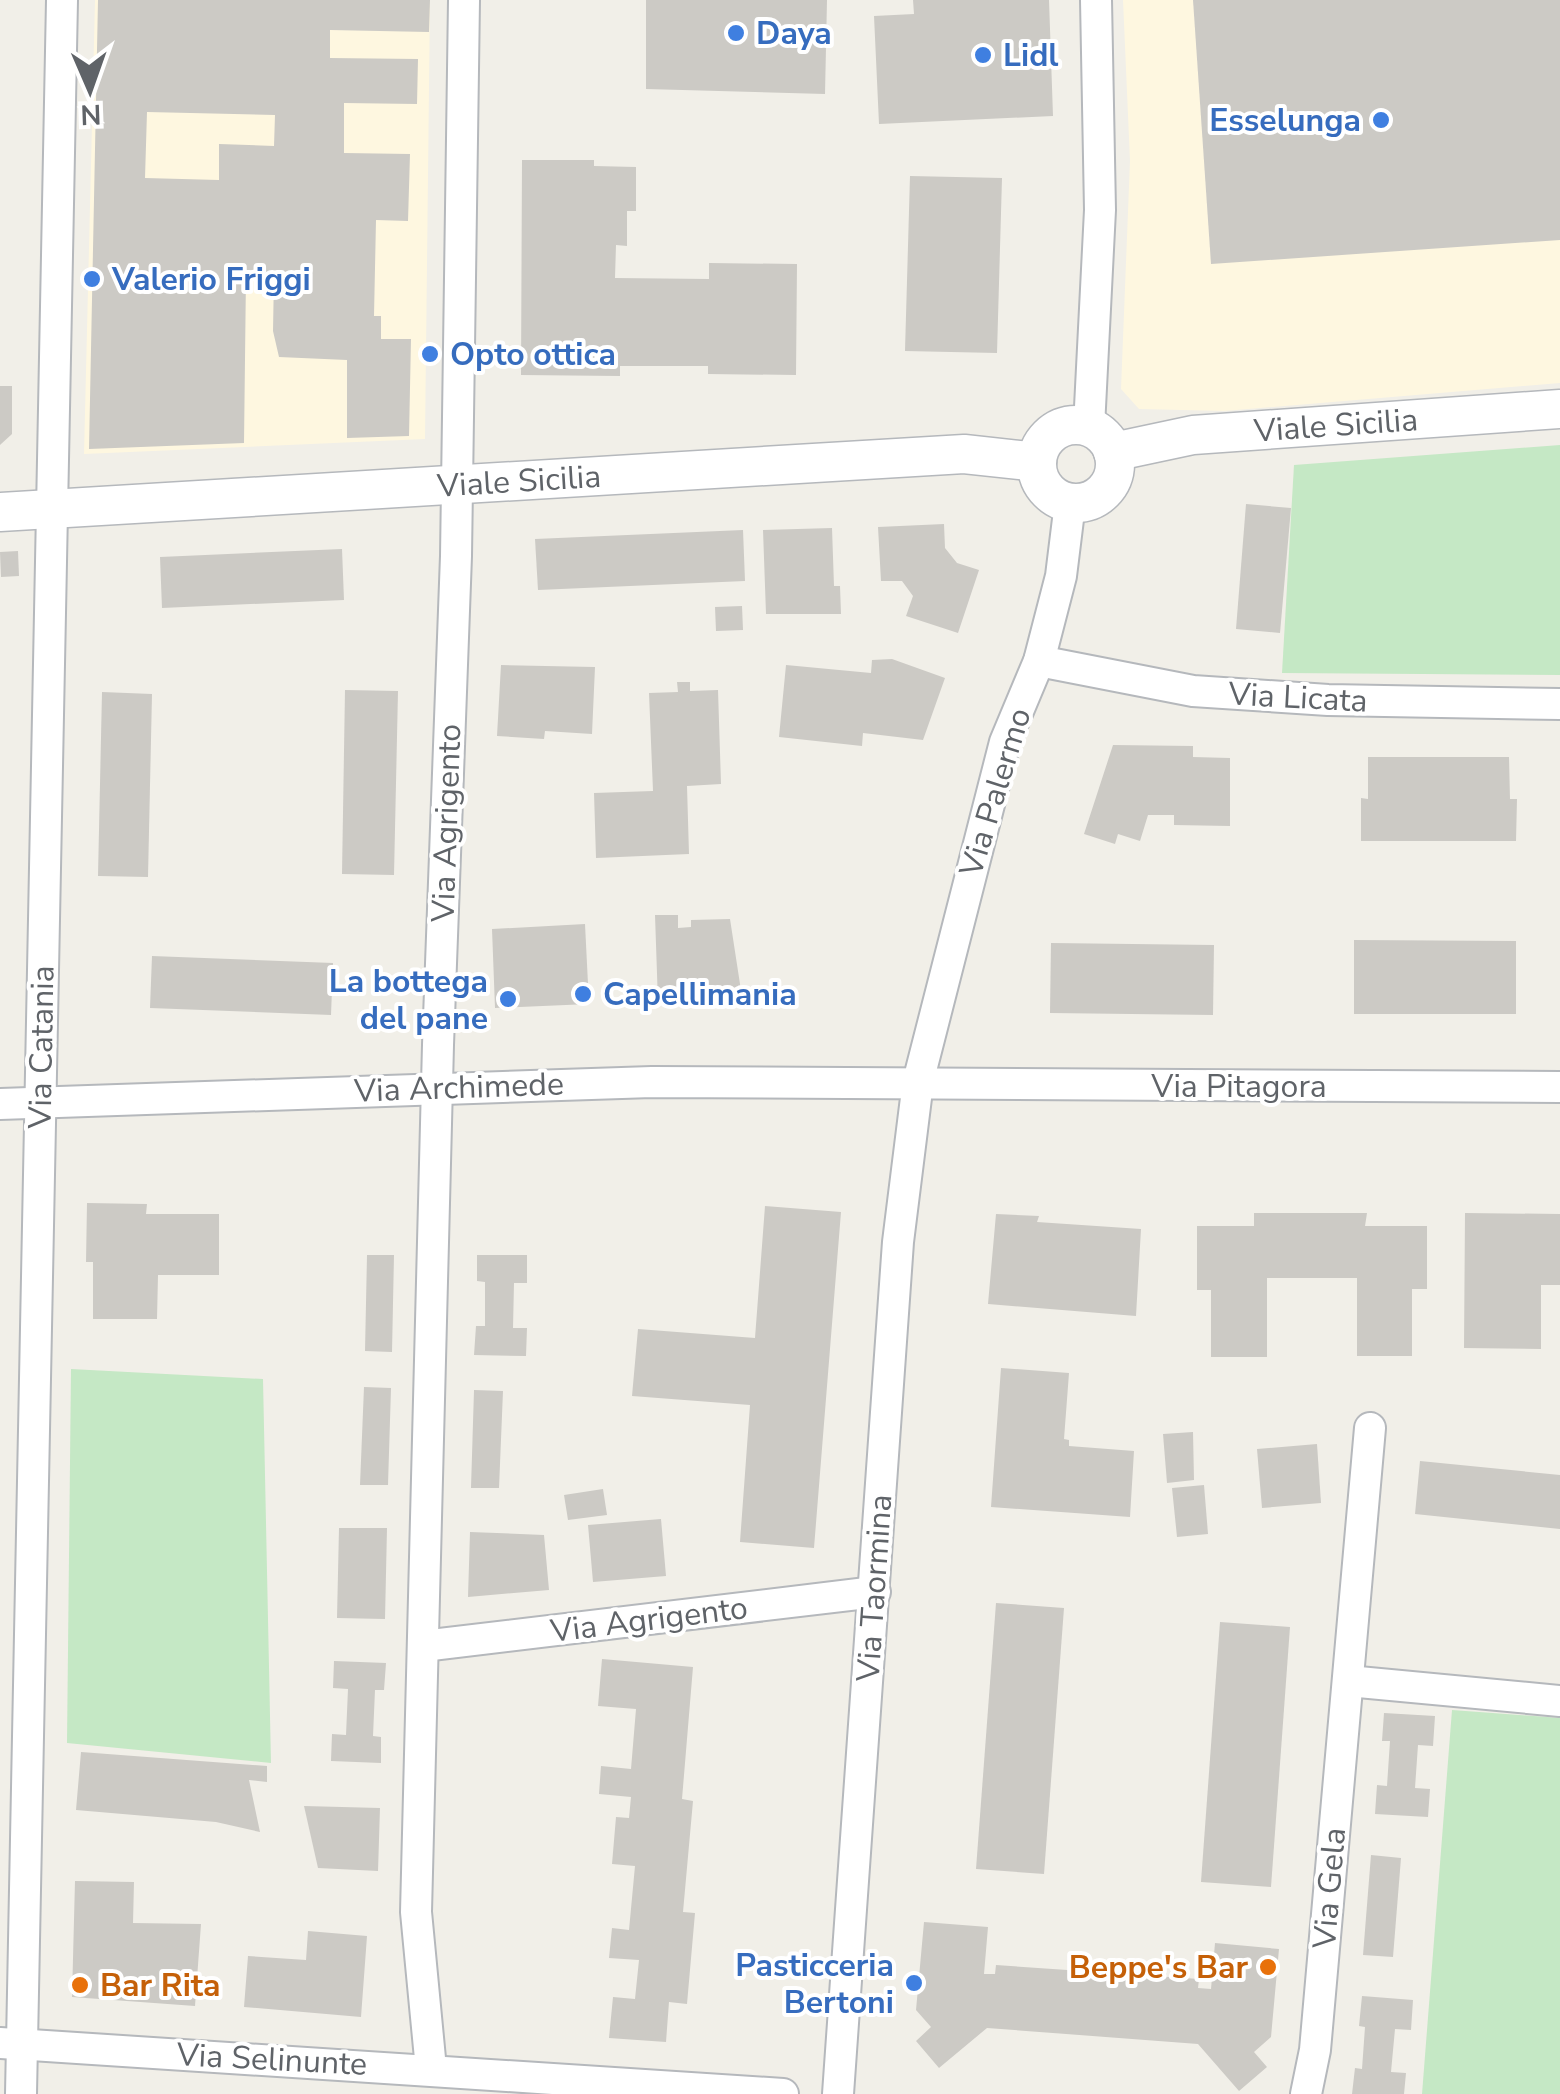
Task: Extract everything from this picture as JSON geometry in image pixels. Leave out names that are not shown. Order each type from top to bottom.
[{"type":"street","name":"Via Catania","points":[[22,2094],[11,2044],[40,1102],[62,0]]},
{"type":"street","name":"Via Agrigento","points":[[431,2068],[416,1912],[436,1088],[458,488],[464,0]]},
{"type":"street","points":[[1096,0],[1101,440],[1115,465],[1106,490],[1083,502],[1070,503],[1050,493],[1037,462],[1046,440],[1054,432],[1101,440]]},
{"type":"street","name":"Viale Sicilia","points":[[1101,440],[1560,409]]},
{"type":"street","name":"Viale Sicilia","points":[[0,512],[458,488],[964,454],[1037,462]]},
{"type":"street","name":"Via Palermo","points":[[918,1082],[1004,742],[1040,661],[1061,576],[1070,503]]},
{"type":"street","name":"Via Licata","points":[[1040,661],[1193,691],[1328,700],[1560,704]]},
{"type":"street","name":"Via Archimede","points":[[0,1104],[436,1088],[918,1082]]},
{"type":"street","name":"Via Pitagora","points":[[918,1082],[1560,1086]]},
{"type":"street","name":"Via Taormina","points":[[838,2094],[898,1242],[918,1082]]},
{"type":"street","name":"Via Gela","points":[[1306,2094],[1315,2050],[1370,1428]]},
{"type":"street","name":"Via Agrigento","points":[[423,1646],[875,1592]]},
{"type":"street","points":[[1348,1681],[1560,1700]]},
{"type":"street","name":"Via Selinunte","points":[[11,2044],[431,2068],[492,2083],[784,2094]]},
{"type":"shaded area","points":[[95,0],[430,0],[425,439],[84,454]]},
{"type":"shaded area","points":[[1123,0],[1560,0],[1560,383],[1224,411],[1139,409],[1121,389],[1130,161]]},
{"type":"green space","points":[[1560,445],[1560,675],[1282,673],[1294,465]]},
{"type":"green space","points":[[71,1369],[263,1379],[271,1763],[67,1743]]},
{"type":"green space","points":[[1452,1710],[1560,1718],[1560,2094],[1422,2094]]},
{"type":"building","points":[[98,0],[430,0],[429,32],[330,30],[330,58],[418,59],[417,104],[344,103],[344,153],[410,154],[408,221],[376,220],[374,316],[381,316],[381,339],[411,339],[409,436],[347,438],[347,360],[279,357],[273,331],[274,275],[246,275],[244,443],[89,449]],"holes":[[[147,112],[275,115],[274,146],[219,144],[219,180],[145,178]]]},
{"type":"building","name":"Daya","points":[[646,0],[827,0],[825,94],[646,89]]},
{"type":"building","name":"Lidl","points":[[913,0],[1049,0],[1053,116],[879,124],[874,16],[914,14]]},
{"type":"building","name":"Esselunga","points":[[1193,0],[1560,0],[1560,240],[1211,264]]},
{"type":"building","points":[[522,160],[594,160],[594,166],[636,167],[636,211],[627,211],[627,246],[616,245],[615,278],[709,279],[709,263],[797,264],[796,375],[708,374],[708,366],[620,366],[620,376],[521,375]]},
{"type":"building","points":[[910,176],[1002,178],[997,353],[905,351]]},
{"type":"building","points":[[0,386],[12,386],[12,434],[0,445]]},
{"type":"building","points":[[1246,504],[1291,508],[1280,633],[1236,629]]},
{"type":"building","points":[[944,524],[945,548],[957,563],[979,570],[958,633],[906,616],[913,596],[902,581],[881,581],[878,527]]},
{"type":"building","points":[[832,528],[834,586],[840,586],[841,614],[766,614],[763,530]]},
{"type":"building","points":[[743,530],[745,581],[538,590],[535,539]]},
{"type":"building","points":[[342,549],[344,600],[162,608],[160,557]]},
{"type":"building","points":[[18,551],[19,576],[1,577],[0,552]]},
{"type":"building","points":[[742,606],[743,630],[716,631],[715,607]]},
{"type":"building","points":[[892,659],[945,678],[923,740],[863,733],[862,746],[779,737],[786,665],[871,673],[872,660]]},
{"type":"building","points":[[501,665],[595,667],[592,734],[545,731],[544,739],[497,736]]},
{"type":"building","points":[[677,682],[690,682],[690,691],[718,690],[721,784],[687,786],[689,854],[596,858],[594,793],[653,791],[649,693],[678,692]]},
{"type":"building","points":[[345,690],[398,691],[394,875],[342,874]]},
{"type":"building","points":[[102,692],[152,694],[148,877],[98,876]]},
{"type":"building","points":[[1113,745],[1193,746],[1193,757],[1230,758],[1230,826],[1174,825],[1174,815],[1148,815],[1140,841],[1118,834],[1115,844],[1084,834]]},
{"type":"building","points":[[1368,757],[1509,757],[1510,799],[1517,799],[1516,841],[1361,841],[1361,798],[1368,799]]},
{"type":"building","points":[[655,915],[678,915],[678,928],[691,927],[691,920],[730,919],[742,997],[683,998],[683,1003],[658,1003]]},
{"type":"building","points":[[585,924],[589,1004],[495,1008],[492,929]]},
{"type":"building","points":[[1354,940],[1516,941],[1516,1014],[1354,1014]]},
{"type":"building","points":[[1051,943],[1214,945],[1213,1015],[1050,1013]]},
{"type":"building","points":[[152,956],[333,963],[331,1015],[150,1008]]},
{"type":"building","points":[[87,1203],[147,1204],[146,1214],[219,1214],[219,1275],[158,1275],[157,1319],[93,1319],[93,1262],[86,1262]]},
{"type":"building","points":[[765,1206],[841,1212],[814,1548],[740,1542],[750,1405],[632,1396],[638,1329],[755,1338]]},
{"type":"building","points":[[1254,1213],[1367,1213],[1365,1226],[1427,1226],[1427,1289],[1412,1289],[1412,1356],[1357,1356],[1357,1278],[1267,1278],[1267,1357],[1211,1357],[1211,1290],[1197,1290],[1197,1226],[1254,1226]]},
{"type":"building","points":[[1465,1213],[1560,1214],[1560,1285],[1541,1285],[1541,1349],[1464,1348]]},
{"type":"building","points":[[996,1214],[1039,1216],[1037,1222],[1141,1229],[1136,1316],[988,1304]]},
{"type":"building","points":[[367,1255],[394,1255],[392,1352],[365,1351]]},
{"type":"building","points":[[477,1255],[527,1255],[527,1283],[514,1283],[513,1328],[527,1328],[526,1356],[474,1355],[476,1326],[485,1326],[485,1282],[477,1281]]},
{"type":"building","points":[[1001,1368],[1069,1373],[1064,1439],[1069,1440],[1069,1446],[1134,1451],[1130,1517],[991,1507]]},
{"type":"building","points":[[364,1387],[391,1388],[388,1485],[360,1485]]},
{"type":"building","points":[[474,1390],[503,1391],[499,1488],[471,1488]]},
{"type":"building","points":[[1193,1432],[1194,1480],[1167,1483],[1163,1434]]},
{"type":"building","points":[[1317,1444],[1321,1503],[1262,1508],[1257,1449]]},
{"type":"building","points":[[1420,1461],[1560,1475],[1560,1529],[1415,1514]]},
{"type":"building","points":[[1204,1485],[1208,1534],[1177,1537],[1172,1488]]},
{"type":"building","points":[[603,1489],[607,1515],[568,1520],[564,1495]]},
{"type":"building","points":[[661,1519],[666,1576],[593,1582],[588,1525]]},
{"type":"building","points":[[339,1528],[387,1528],[385,1619],[337,1618]]},
{"type":"building","points":[[470,1532],[544,1535],[549,1590],[468,1597]]},
{"type":"building","points":[[996,1603],[1064,1608],[1044,1874],[976,1869]]},
{"type":"building","points":[[1220,1622],[1290,1627],[1271,1887],[1201,1882]]},
{"type":"building","points":[[602,1659],[693,1667],[682,1799],[693,1801],[683,1912],[695,1913],[687,2004],[669,2002],[666,2042],[609,2038],[613,1997],[635,1999],[639,1960],[609,1958],[612,1928],[629,1930],[635,1866],[612,1864],[616,1817],[629,1818],[631,1797],[599,1794],[601,1766],[631,1769],[636,1709],[598,1706]]},
{"type":"building","points":[[334,1661],[386,1663],[384,1690],[375,1690],[373,1736],[381,1737],[381,1763],[331,1761],[332,1734],[346,1735],[348,1689],[333,1688]]},
{"type":"building","points":[[1384,1713],[1435,1716],[1433,1746],[1418,1745],[1415,1788],[1430,1789],[1428,1817],[1375,1814],[1377,1785],[1387,1786],[1390,1741],[1382,1741]]},
{"type":"building","points":[[81,1752],[267,1766],[267,1782],[249,1780],[260,1832],[216,1822],[76,1810]]},
{"type":"building","points":[[304,1806],[380,1808],[378,1871],[318,1868]]},
{"type":"building","points":[[1371,1855],[1401,1858],[1393,1957],[1363,1955]]},
{"type":"building","points":[[75,1881],[134,1882],[133,1923],[201,1924],[195,2006],[72,1997]]},
{"type":"building","points":[[924,1922],[988,1927],[984,1974],[995,1974],[996,1965],[1199,1979],[1198,1988],[1211,1989],[1215,1943],[1279,1949],[1271,2037],[1254,2052],[1267,2067],[1239,2091],[1198,2044],[987,2028],[939,2068],[916,2041],[931,2027],[916,2010]]},
{"type":"building","points":[[308,1931],[367,1936],[361,2017],[244,2007],[248,1956],[306,1960]]},
{"type":"building","points":[[1362,1996],[1413,2000],[1411,2030],[1395,2029],[1391,2072],[1406,2073],[1404,2094],[1352,2094],[1355,2068],[1362,2069]]},
{"type":"place","name":"Daya","points":[[736,33]]},
{"type":"place","name":"Lidl","points":[[983,55]]},
{"type":"place","name":"Esselunga","points":[[1381,120]]},
{"type":"place","name":"Valerio Friggi","points":[[92,279]]},
{"type":"place","name":"Opto ottica","points":[[430,354]]},
{"type":"place","name":"Capellimania","points":[[583,994]]},
{"type":"place","name":"La bottega del pane","points":[[508,999]]},
{"type":"place","name":"Beppe's Bar","points":[[1268,1967]]},
{"type":"place","name":"Pasticceria Bertoni","points":[[914,1983]]},
{"type":"place","name":"Bar Rita","points":[[80,1985]]}]
